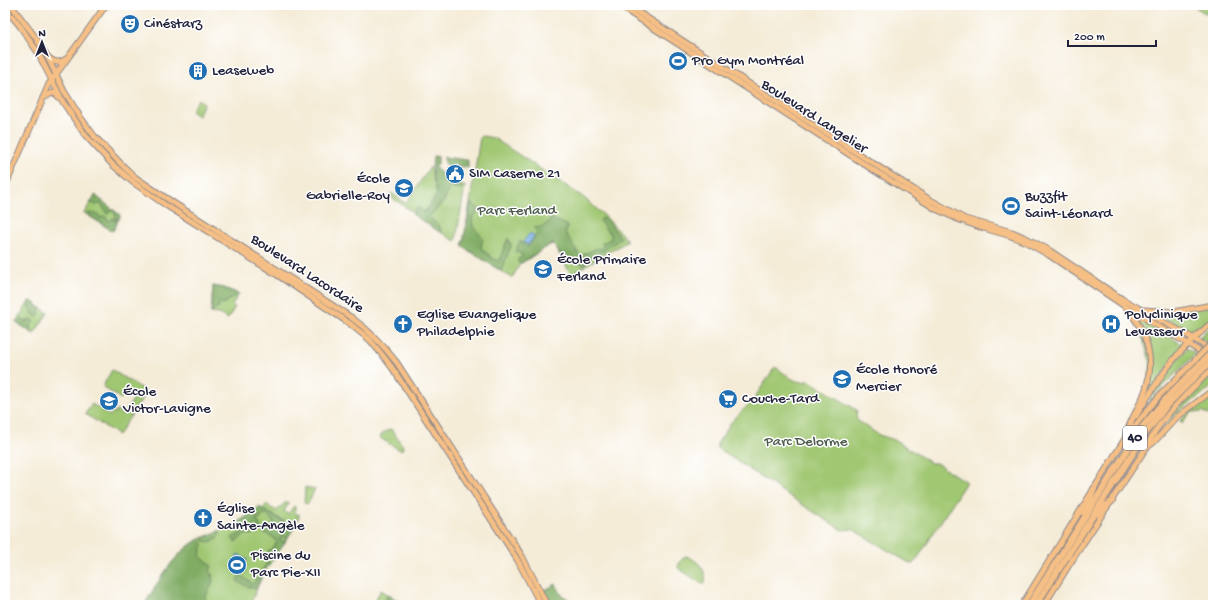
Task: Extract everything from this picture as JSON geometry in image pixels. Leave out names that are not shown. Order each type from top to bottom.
[{"type":"highway","name":"40","points":[[1036,605],[1146,433],[1168,405],[1208,362],[1213,351]]},
{"type":"highway","name":"40","points":[[1029,605],[1140,430],[1170,394],[1208,362]]},
{"type":"highway","points":[[1080,524],[1094,488]]},
{"type":"highway","points":[[1091,519],[1112,501]]},
{"type":"main road","name":"Boulevard Lacordaire","points":[[11,5],[34,34],[69,100],[88,128],[106,150],[130,172],[172,202],[364,326],[382,344],[397,363],[519,551],[547,605]]},
{"type":"main road","points":[[5,187],[52,79],[106,5]]},
{"type":"main road","name":"Boulevard Langelier","points":[[618,5],[706,59],[948,215],[980,228],[1011,236],[1026,242],[1129,308],[1189,344],[1208,362]]},
{"type":"main road","name":"Boulevard Langelier","points":[[627,5],[706,59]]},
{"type":"main road","name":"Boulevard Lacordaire","points":[[5,8],[33,44],[63,102],[86,136],[113,165],[134,183],[336,314],[355,327],[370,340],[393,369],[508,545],[541,605]]},
{"type":"main road","points":[[47,56],[52,61],[58,62],[63,61],[70,56]]},
{"type":"main road","points":[[42,99],[49,94],[54,93],[63,102]]},
{"type":"main road","name":"Boulevard Langelier","points":[[877,169],[950,212],[968,220],[1012,232],[1047,249],[1117,296],[1213,351]]},
{"type":"main road","points":[[1143,310],[1173,312],[1213,305]]},
{"type":"main road","points":[[1126,437],[1129,425],[1146,388],[1150,362],[1145,338],[1129,308]]},
{"type":"main road","points":[[1129,425],[1167,368],[1189,344],[1213,322]]},
{"type":"main road","points":[[1044,605],[1146,448],[1150,439],[1183,398],[1208,362],[1213,343]]},
{"type":"main road","points":[[1022,605],[1126,437],[1159,396],[1208,362]]},
{"type":"main road","points":[[1146,448],[1154,442],[1176,418],[1213,390]]},
{"type":"green space","points":[[1192,5],[1213,5],[1213,18]]},
{"type":"green space","points":[[198,99],[204,103],[198,116],[191,111]]},
{"type":"green space","name":"Parc Ferland","points":[[480,137],[494,138],[583,197],[605,216],[626,239],[626,242],[571,274],[553,243],[520,264],[512,278],[463,247]]},
{"type":"green space","points":[[433,156],[438,156],[438,164],[435,165],[446,180],[452,181],[452,183],[456,184],[459,182],[462,189],[451,188],[448,191],[444,201],[429,217],[440,227],[441,233],[412,214],[417,207],[425,212],[437,194],[432,166]]},
{"type":"green space","points":[[444,157],[468,160],[468,168],[452,164],[452,166],[448,166]]},
{"type":"green space","points":[[430,167],[433,181],[465,186],[455,241],[412,214],[413,212],[389,196],[391,193],[406,203]]},
{"type":"green space","points":[[95,195],[120,216],[113,231],[84,213]]},
{"type":"green space","points":[[95,195],[120,215],[119,220],[116,220],[113,211],[111,210],[107,214],[101,204],[92,204],[91,202]]},
{"type":"green space","points":[[471,203],[480,210],[472,218],[473,227],[483,237],[481,248],[492,258],[499,261],[508,238],[511,246],[501,271],[462,246]]},
{"type":"green space","points":[[87,214],[98,214],[100,218],[105,216],[109,221],[114,218],[117,224],[112,231]]},
{"type":"green space","points":[[551,218],[568,226],[565,232],[580,256],[597,248],[600,249],[603,246],[602,243],[611,239],[611,233],[606,230],[600,221],[602,218],[606,219],[621,238],[594,258],[591,257],[584,265],[558,252],[553,243],[520,264],[518,259],[522,257],[522,254],[515,252],[520,241],[528,247],[537,234],[534,228],[544,226]]},
{"type":"green space","points":[[213,286],[224,288],[239,294],[232,305],[235,307],[228,319],[219,314],[211,313]]},
{"type":"green space","points":[[213,286],[224,288],[239,294],[223,304],[220,303],[218,305],[220,307],[211,313]]},
{"type":"green space","points":[[30,300],[48,313],[34,334],[16,322]]},
{"type":"green space","points":[[30,300],[40,307],[39,315],[36,317],[29,307],[28,303]]},
{"type":"green space","points":[[1213,306],[1213,319],[1194,334],[1154,313]]},
{"type":"green space","points":[[1135,316],[1182,344],[1182,347],[1145,398],[1151,364]]},
{"type":"green space","points":[[19,317],[26,322],[31,319],[35,321],[30,326],[32,333],[16,322]]},
{"type":"green space","points":[[1213,324],[1213,338],[1207,343],[1200,339],[1200,336]]},
{"type":"green space","points":[[1186,349],[1189,349],[1195,353],[1192,358],[1165,384],[1143,409],[1169,368]]},
{"type":"green space","name":"Parc Delorme","points":[[775,367],[799,382],[808,380],[857,410],[856,417],[858,421],[879,435],[895,440],[931,463],[936,463],[966,482],[914,564],[911,564],[852,529],[840,529],[717,448],[717,444],[732,421],[753,400]]},
{"type":"green space","points":[[112,370],[147,392],[118,435],[85,414],[92,404],[110,416],[117,410],[123,415],[136,395],[127,390],[121,399],[103,387]]},
{"type":"green space","points":[[1213,373],[1213,386],[1182,409],[1163,426],[1184,402]]},
{"type":"green space","points":[[1213,395],[1213,412],[1210,413],[1210,416],[1202,411],[1201,413],[1193,412],[1190,413],[1183,422],[1181,422],[1180,420],[1189,412]]},
{"type":"green space","points":[[391,429],[403,446],[403,449],[400,450],[380,438],[383,433]]},
{"type":"green space","points":[[305,487],[315,489],[308,504],[304,503]]},
{"type":"green space","points":[[286,502],[289,503],[284,511],[288,514],[295,506],[295,514],[299,514],[299,517],[293,526],[262,509],[267,504],[276,511]]},
{"type":"green space","points":[[259,507],[294,528],[263,574],[250,605],[144,605],[171,564],[191,544],[236,523]]},
{"type":"green space","points":[[259,507],[294,528],[287,539],[283,536],[281,537],[280,541],[286,541],[273,560],[267,553],[277,543],[273,537],[262,531],[263,529],[268,530],[274,522],[265,514],[261,516],[261,519],[256,519],[260,525],[260,529],[255,534],[245,535],[235,542],[232,538],[244,531],[239,522]]},
{"type":"green space","points":[[219,531],[219,536],[215,539],[209,542],[204,541],[203,538]]},
{"type":"green space","points":[[199,539],[203,544],[200,556],[212,566],[210,572],[213,574],[213,581],[203,603],[201,605],[144,605],[174,560]]},
{"type":"green space","points":[[686,556],[701,566],[705,574],[705,583],[702,584],[678,568],[680,561]]},
{"type":"green space","points":[[268,561],[270,564],[263,574],[256,589],[238,582],[237,580],[240,575],[253,584]]},
{"type":"green space","points":[[556,584],[562,595],[577,605],[551,605],[543,591]]},
{"type":"green space","points":[[381,590],[405,605],[372,605]]},
{"type":"green space","points":[[387,594],[402,603],[402,605],[394,605],[394,602],[391,601],[389,602],[389,605],[385,605]]},
{"type":"water","points":[[530,233],[534,236],[528,245],[523,242]]},
{"type":"water","points":[[238,554],[247,560],[241,569],[237,566],[240,561],[236,558]]},
{"type":"place","name":"Cinéstarz","points":[[130,24]]},
{"type":"place","name":"Pro Gym Montréal","points":[[678,61]]},
{"type":"place","name":"Leaseweb","points":[[198,71]]},
{"type":"place","name":"SIM Caserne 21","points":[[455,174]]},
{"type":"place","name":"École Gabrielle-Roy","points":[[404,188]]},
{"type":"place","name":"Buzzfit Saint-Léonard","points":[[1011,206]]},
{"type":"place","name":"École Primaire Ferland","points":[[543,269]]},
{"type":"place","name":"Eglise Evangelique Philadelphie","points":[[403,324]]},
{"type":"place","name":"Polyclinique Levasseur","points":[[1111,324]]},
{"type":"place","name":"École Honoré Mercier","points":[[842,379]]},
{"type":"place","name":"Couche-Tard","points":[[728,399]]},
{"type":"place","name":"École Victor-Lavigne","points":[[109,401]]},
{"type":"place","name":"Église Sainte-Angèle","points":[[203,518]]},
{"type":"place","name":"Piscine du Parc Pie-XII","points":[[237,565]]}]
